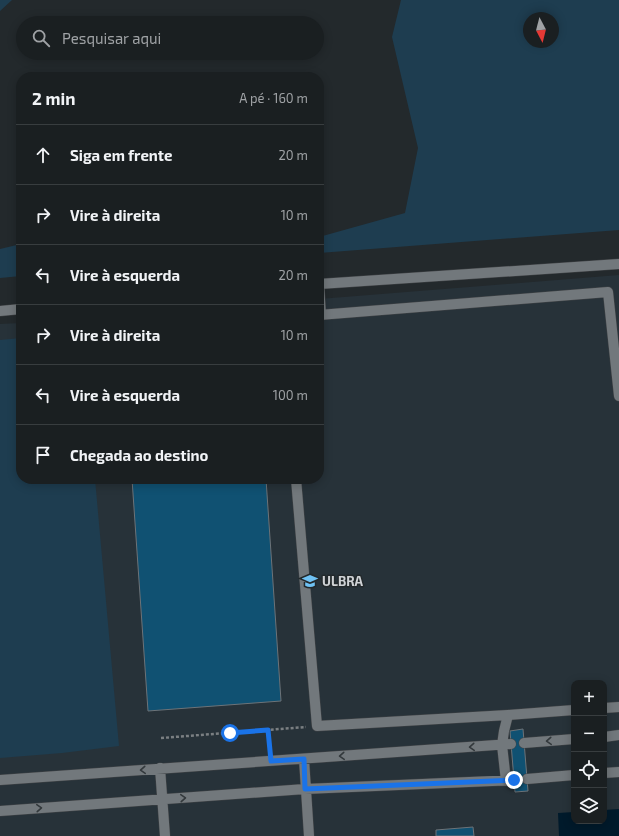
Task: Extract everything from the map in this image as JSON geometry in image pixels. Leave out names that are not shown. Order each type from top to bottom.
[{"type":"street","points":[[324,284],[619,264]]},
{"type":"street","points":[[324,315],[608,292],[619,396]]},
{"type":"street","points":[[0,311],[16,309]]},
{"type":"street","points":[[296,484],[317,726],[508,716],[571,710]]},
{"type":"street","points":[[607,708],[619,707]]},
{"type":"street","points":[[0,811],[305,789],[510,780],[507,744],[504,731],[508,716]]},
{"type":"street","points":[[607,736],[619,735]]},
{"type":"street","points":[[524,743],[571,739]]},
{"type":"street","points":[[0,780],[507,744]]},
{"type":"street","points":[[304,759],[309,836]]},
{"type":"street","points":[[160,768],[166,836]]},
{"type":"street","points":[[607,773],[619,772]]},
{"type":"street","points":[[527,779],[571,775]]},
{"type":"path","points":[[161,738],[317,726]]},
{"type":"path","points":[[268,730],[271,761]]},
{"type":"shaded area","points":[[0,0],[12,0],[0,11]]},
{"type":"shaded area","points":[[401,0],[619,0],[619,230],[324,253],[324,236],[405,213],[418,148],[392,37]]},
{"type":"shaded area","points":[[16,245],[16,276],[0,278],[0,249]]},
{"type":"shaded area","name":"ULBRA","points":[[619,275],[619,836],[0,836],[0,324],[16,323],[16,484],[324,484],[324,299]]},
{"type":"shaded area","points":[[16,338],[16,484],[95,484],[119,746],[62,753],[0,758],[0,340]]},
{"type":"shaded area","points":[[619,809],[619,836],[559,836],[558,813],[571,812],[571,824],[607,824],[607,810]]},
{"type":"building","points":[[132,484],[266,484],[281,701],[148,711]]},
{"type":"building","points":[[523,729],[528,791],[515,792],[510,731]]},
{"type":"building","points":[[473,827],[474,836],[436,836],[436,830]]},
{"type":"place","name":"ULBRA","points":[[310,581]]},
{"type":"route","points":[[230,733],[268,730],[271,761],[304,759],[305,789],[514,780]]}]
